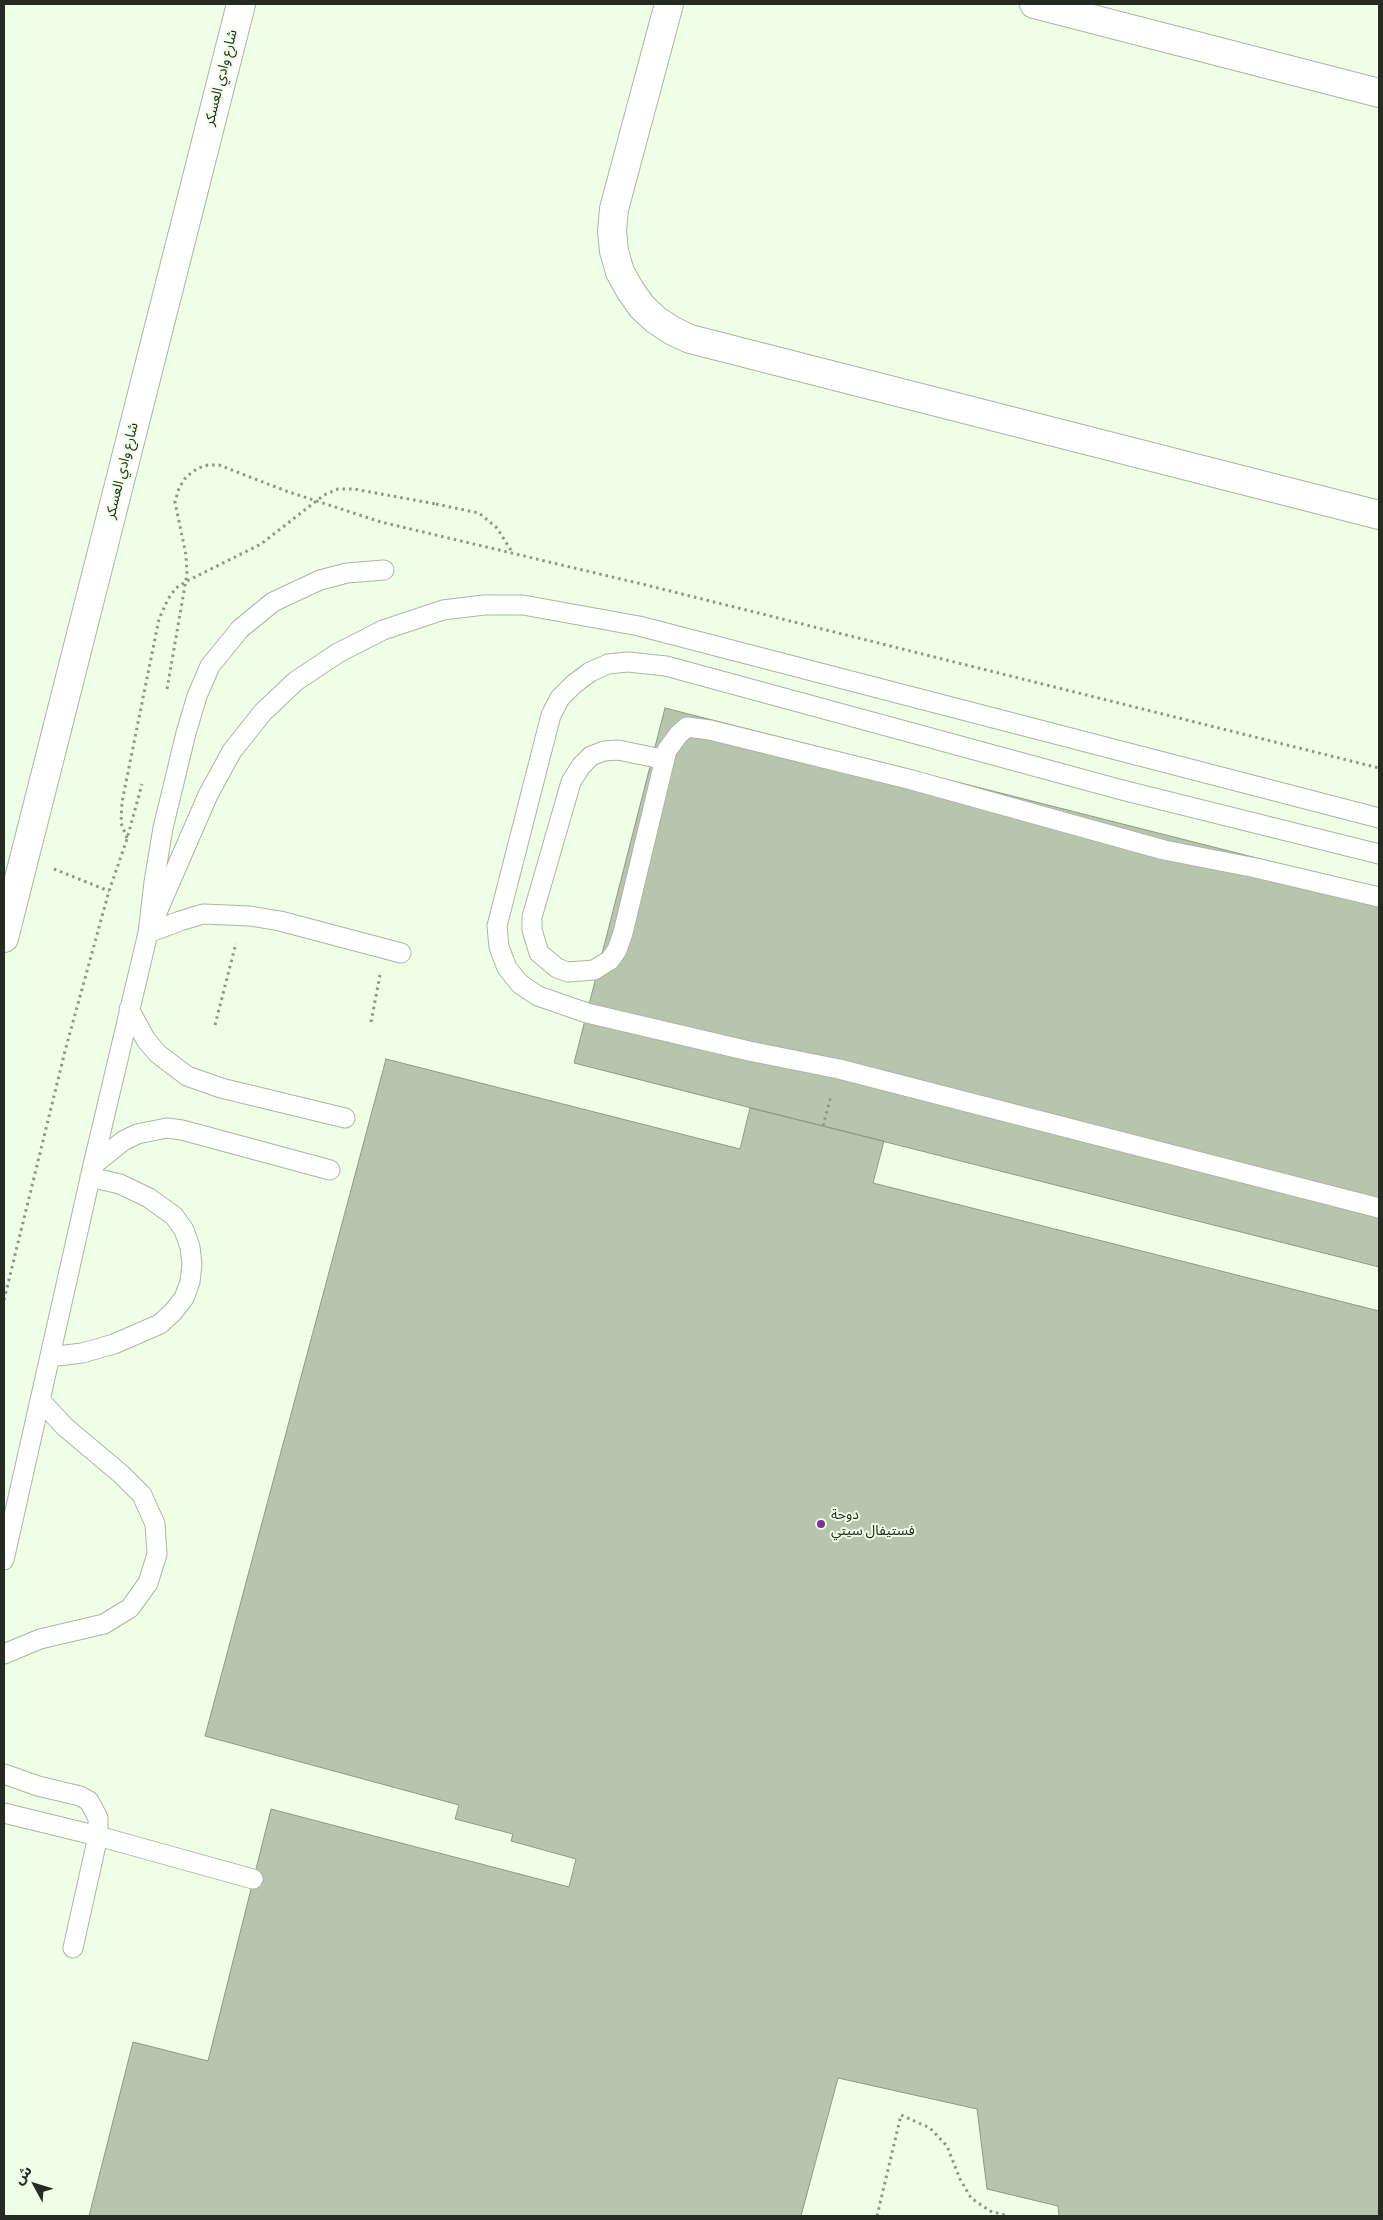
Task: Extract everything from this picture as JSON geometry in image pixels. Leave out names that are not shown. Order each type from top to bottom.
[{"type":"street","name":"شارع وادي العسكر","points":[[4,938],[15,855],[241,4]]},
{"type":"street","points":[[669,4],[614,209],[612,230],[614,251],[620,272],[642,307],[656,320],[673,332],[690,339],[1379,515]]},
{"type":"street","points":[[1034,4],[1379,93]]},
{"type":"lane","points":[[4,1560],[129,1009],[148,933],[163,828],[197,696],[210,666],[240,629],[272,602],[320,580],[347,573],[384,570]]},
{"type":"lane","points":[[148,933],[208,795],[232,751],[262,712],[296,681],[324,662],[384,630],[444,610],[484,605],[523,605],[639,626],[1379,818]]},
{"type":"lane","points":[[1379,854],[1113,788],[666,666],[628,662],[608,664],[590,672],[560,698],[551,715],[497,926],[499,948],[507,968],[520,984],[538,996],[587,1013],[749,1052],[839,1069],[1379,1208]]},
{"type":"lane","points":[[657,758],[618,750],[604,751],[592,756],[581,766],[571,782],[532,917],[532,930],[539,953],[557,968],[568,972],[594,970],[610,960],[617,950],[623,933],[668,750],[679,734],[687,727],[710,730],[912,780],[1164,850],[1256,868],[1379,897]]},
{"type":"lane","points":[[148,933],[203,914],[250,916],[280,921],[401,953]]},
{"type":"lane","points":[[129,1009],[146,1040],[158,1054],[187,1076],[221,1088],[345,1118]]},
{"type":"lane","points":[[92,1171],[123,1141],[137,1134],[167,1128],[182,1130],[330,1170]]},
{"type":"lane","points":[[50,1357],[82,1353],[114,1344],[160,1324],[174,1312],[184,1298],[190,1282],[192,1264],[190,1246],[184,1230],[174,1216],[148,1198],[92,1171]]},
{"type":"lane","points":[[4,1654],[40,1639],[104,1624],[130,1608],[148,1584],[157,1554],[155,1524],[142,1495],[121,1474],[65,1427],[41,1401]]},
{"type":"lane","points":[[4,1774],[38,1786],[80,1796],[89,1802],[98,1818],[98,1836],[73,1948]]},
{"type":"lane","points":[[4,1813],[98,1836],[253,1879]]},
{"type":"path","points":[[166,698],[187,574],[186,555],[176,502],[179,488],[186,477],[198,468],[219,465],[286,491],[381,522],[1379,768]]},
{"type":"path","points":[[127,839],[121,823],[122,802],[159,619],[168,599],[176,588],[261,544],[324,495],[338,489],[354,489],[479,513],[497,528],[512,553]]},
{"type":"path","points":[[4,1300],[65,1051],[109,891],[127,839],[143,782]]},
{"type":"path","points":[[15,855],[109,891]]},
{"type":"path","points":[[214,1025],[237,942]]},
{"type":"path","points":[[371,1022],[380,974]]},
{"type":"path","points":[[877,2216],[901,2115],[930,2128],[947,2146],[960,2179],[972,2198],[990,2211],[1008,2216]]},
{"type":"building","points":[[665,708],[1379,889],[1379,1267],[574,1063]]},
{"type":"building","name":"دوحة فستيفال سيتي","points":[[386,1059],[740,1149],[750,1108],[884,1141],[873,1183],[1379,1311],[1379,2216],[1059,2216],[1058,2206],[987,2189],[977,2109],[838,2078],[801,2216],[89,2216],[133,2042],[208,2061],[271,1809],[569,1887],[576,1859],[511,1841],[513,1834],[455,1819],[459,1805],[205,1736]]},
{"type":"place","name":"دوحة فستيفال سيتي","points":[[821,1524]]}]
